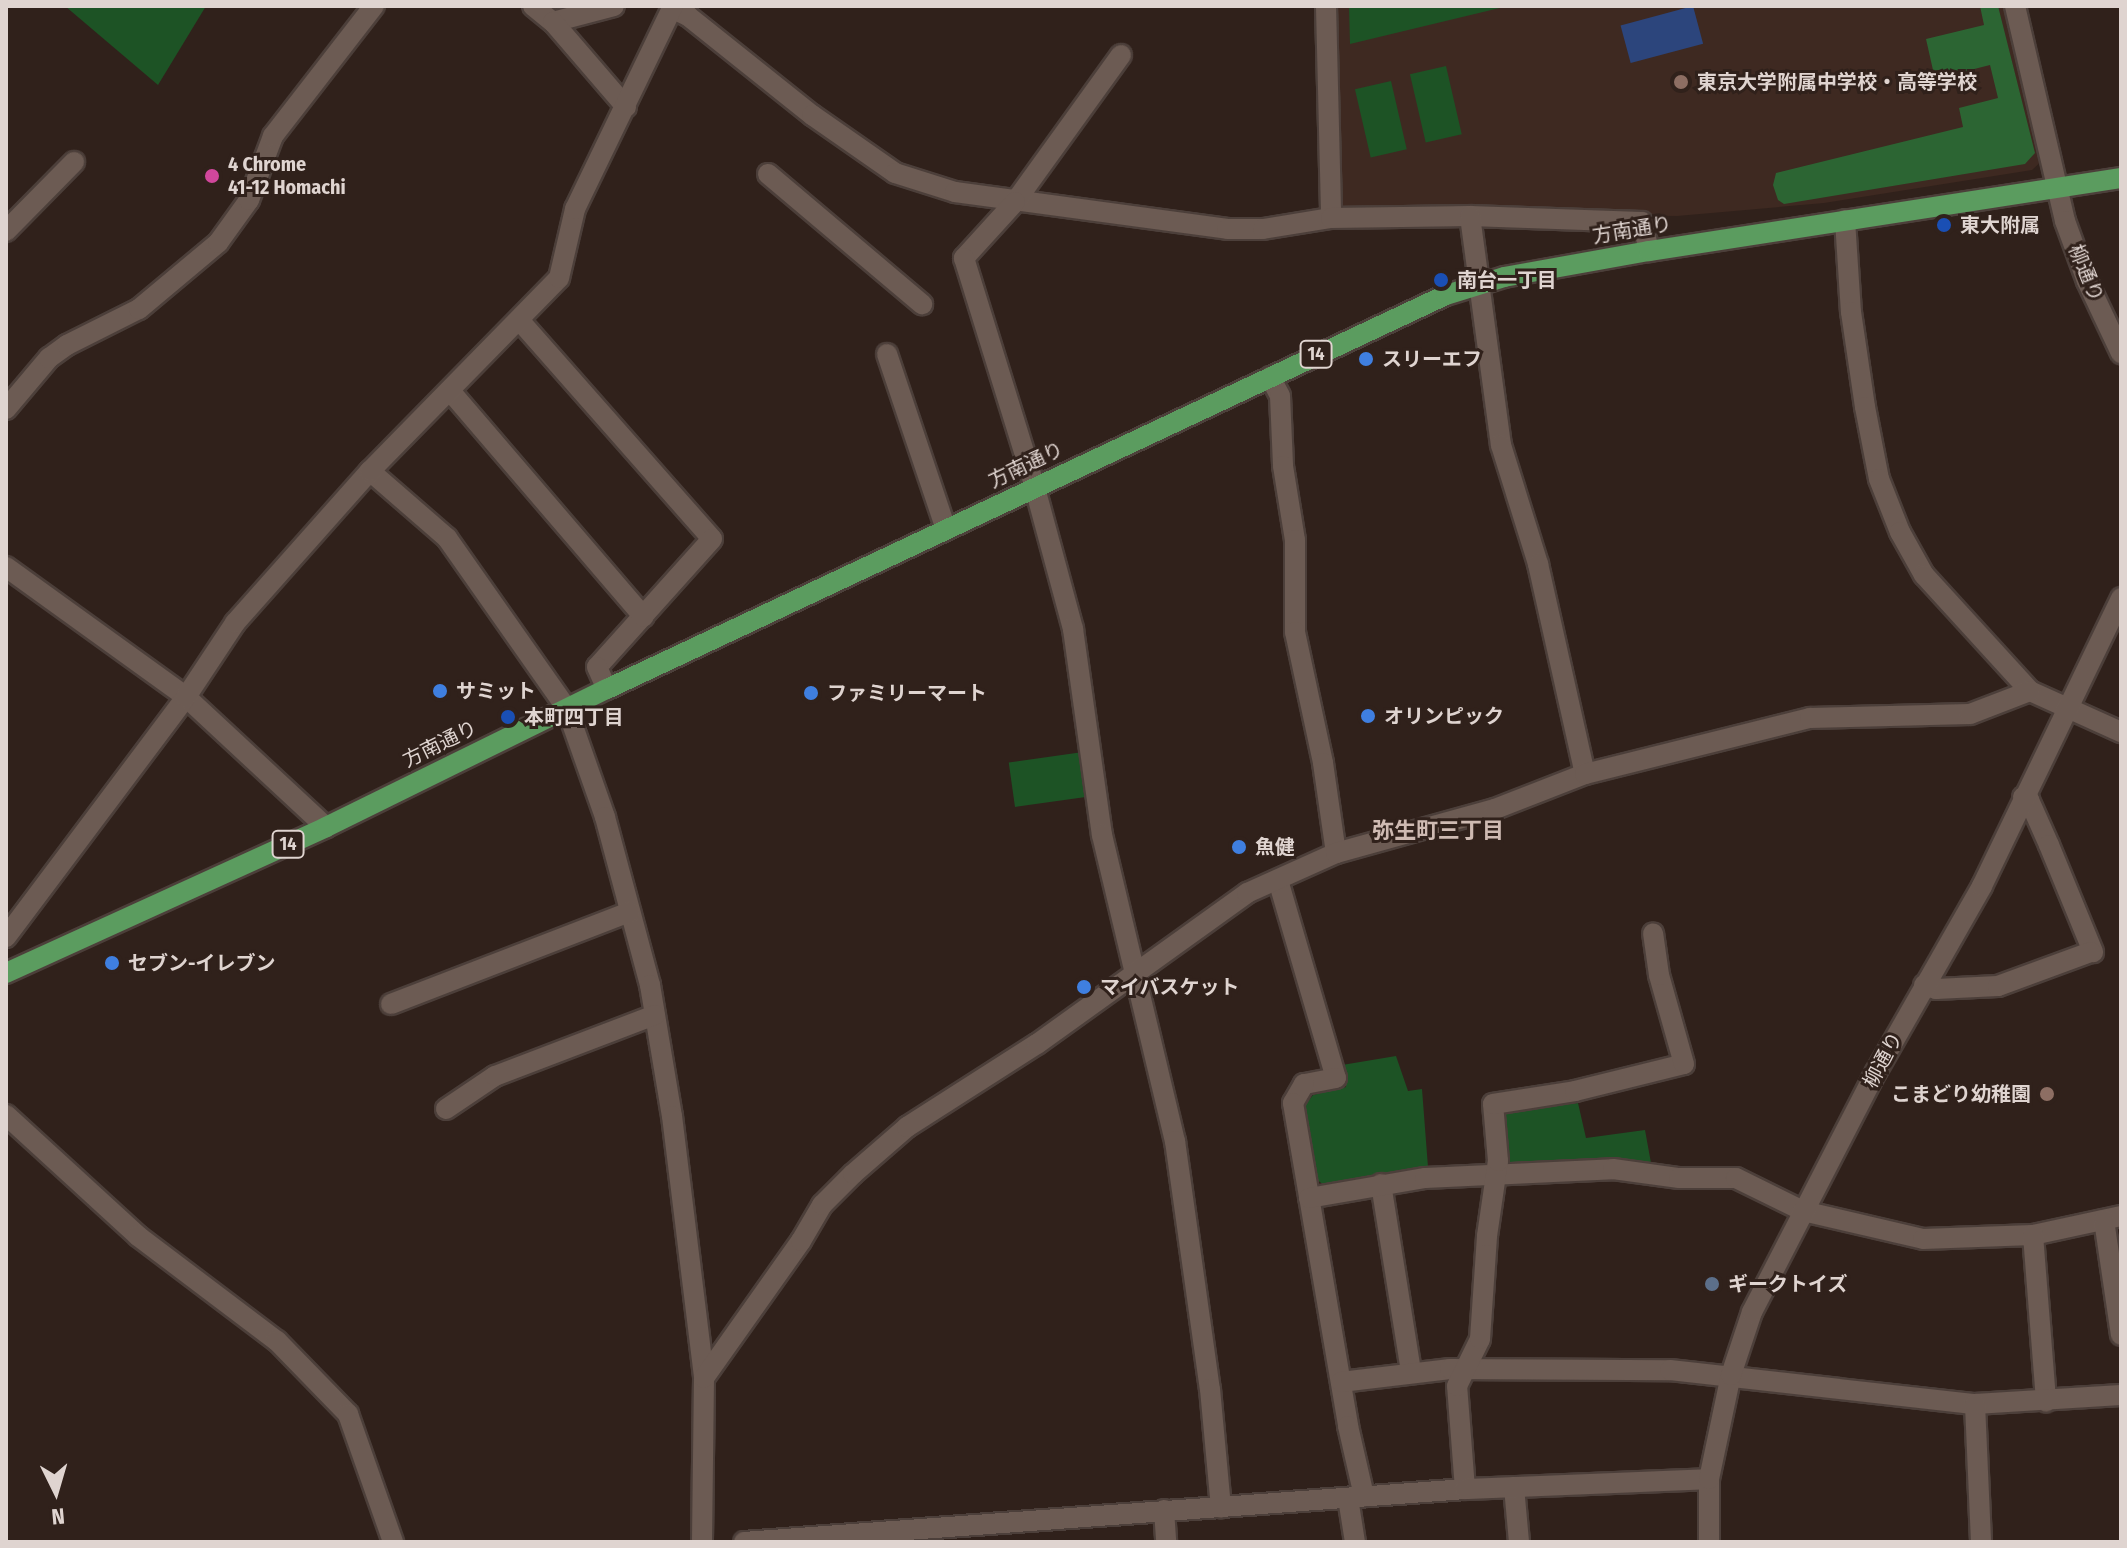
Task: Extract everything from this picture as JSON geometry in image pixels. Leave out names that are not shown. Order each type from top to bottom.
[{"type":"main road","name":"方南通り","points":[[8,966],[326,827],[607,689],[1412,309],[1477,284],[1649,251],[2121,178]]},
{"type":"street","points":[[6,409],[58,351],[139,309],[218,243],[249,200],[273,136],[374,6]]},
{"type":"street","points":[[533,6],[553,22],[626,107]]},
{"type":"street","points":[[553,22],[614,6]]},
{"type":"street","points":[[1326,6],[1331,218]]},
{"type":"street","name":"柳通り","points":[[2015,6],[2058,189],[2087,281],[2121,353]]},
{"type":"street","points":[[6,937],[186,697],[235,623],[370,471],[451,392],[559,278],[575,209],[673,7],[812,115],[895,173],[955,192],[1227,229],[1263,229],[1331,218],[1470,216],[1642,222],[1649,251]]},
{"type":"street","points":[[1121,55],[1015,202],[964,258],[1035,488],[1073,629],[1102,835],[1175,1141],[1210,1389],[1221,1507]]},
{"type":"street","points":[[6,231],[74,162]]},
{"type":"street","points":[[768,174],[922,304]]},
{"type":"street","points":[[1470,216],[1501,445],[1538,564],[1585,774]]},
{"type":"street","points":[[1845,220],[1858,364],[1879,479],[1891,512],[1924,575],[2030,691],[2121,732]]},
{"type":"street","points":[[520,321],[712,539],[597,667],[607,689]]},
{"type":"street","points":[[887,354],[946,529]]},
{"type":"street","points":[[1270,377],[1280,396],[1283,466],[1295,540],[1295,632],[1323,763],[1336,853]]},
{"type":"street","points":[[451,392],[644,617]]},
{"type":"street","points":[[370,471],[447,538],[567,709],[605,817],[655,1015],[672,1116],[704,1378],[702,1542]]},
{"type":"street","points":[[6,567],[186,697],[326,827]]},
{"type":"street","name":"柳通り","points":[[1709,1542],[1709,1479],[1731,1375],[1752,1312],[1924,985],[1982,886],[2067,707],[2114,633],[2121,598]]},
{"type":"street","points":[[704,1378],[822,1205],[853,1174],[907,1127],[1037,1044],[1247,893],[1336,853],[1495,809],[1585,774],[1810,718],[1970,714],[2030,691]]},
{"type":"street","points":[[1924,985],[1936,989],[1998,986],[2092,952],[2029,800],[2023,797]]},
{"type":"street","points":[[1278,880],[1336,1078],[1304,1084],[1293,1103],[1341,1382],[1356,1497],[1355,1542]]},
{"type":"street","points":[[391,1004],[630,912]]},
{"type":"street","points":[[1465,1489],[1457,1386],[1480,1339],[1498,1161],[1493,1104],[1575,1091],[1684,1064],[1659,975],[1653,933]]},
{"type":"street","points":[[446,1109],[495,1076],[655,1015]]},
{"type":"street","points":[[6,1115],[138,1236],[277,1341],[319,1381],[348,1414],[370,1466],[393,1542]]},
{"type":"street","points":[[1309,1198],[1425,1178],[1613,1169],[1679,1178],[1736,1178],[1803,1211],[1923,1239],[2033,1235],[2112,1218],[2121,1335]]},
{"type":"street","points":[[1381,1184],[1411,1372]]},
{"type":"street","points":[[2033,1235],[2046,1401]]},
{"type":"street","points":[[1341,1382],[1411,1372],[1465,1370],[1670,1370],[1975,1404],[2121,1395]]},
{"type":"street","points":[[1975,1404],[1981,1542]]},
{"type":"street","points":[[744,1542],[809,1536],[927,1535],[1164,1510],[1465,1489],[1709,1479]]},
{"type":"street","points":[[1514,1487],[1519,1542]]},
{"type":"street","points":[[1164,1510],[1166,1542]]},
{"type":"shaded area","name":"東京大学附属中学校・高等学校","points":[[1336,6],[2007,6],[2045,158],[2032,170],[1824,203],[1677,216],[1337,211]]},
{"type":"green space","points":[[65,6],[206,6],[158,85]]},
{"type":"green space","points":[[1349,6],[1508,6],[1350,44]]},
{"type":"green space","points":[[1980,6],[1998,6],[2035,153],[2025,164],[1784,204],[1778,200],[1773,185],[1776,173],[1963,127],[1959,108],[1998,98],[1990,65],[1935,79],[1926,39],[1984,25]]},
{"type":"green space","points":[[1446,66],[1462,134],[1426,143],[1410,74]]},
{"type":"green space","points":[[1391,81],[1407,149],[1371,158],[1355,89]]},
{"type":"green space","points":[[1083,752],[1089,797],[1015,807],[1009,762]]},
{"type":"green space","points":[[1396,1056],[1408,1091],[1422,1089],[1428,1167],[1324,1185],[1313,1177],[1302,1109],[1313,1095],[1346,1087],[1342,1065]]},
{"type":"green space","points":[[1578,1103],[1586,1138],[1645,1130],[1651,1163],[1617,1160],[1512,1168],[1505,1162],[1502,1113]]},
{"type":"water","points":[[1693,6],[1703,44],[1631,63],[1621,25]]},
{"type":"place","name":"東京大学附属中学校・高等学校","points":[[1681,82]]},
{"type":"place","name":"4 Chrome 41-12 Homachi","points":[[212,176]]},
{"type":"place","name":"東大附属","points":[[1944,225]]},
{"type":"place","name":"南台一丁目","points":[[1441,280]]},
{"type":"place","name":"スリーエフ","points":[[1366,359]]},
{"type":"place","name":"サミット","points":[[440,691]]},
{"type":"place","name":"ファミリーマート","points":[[811,693]]},
{"type":"place","name":"オリンピック","points":[[1368,716]]},
{"type":"place","name":"本町四丁目","points":[[508,717]]},
{"type":"place","name":"魚健","points":[[1239,847]]},
{"type":"place","name":"セブン-イレブン","points":[[112,963]]},
{"type":"place","name":"マイバスケット","points":[[1084,987]]},
{"type":"place","name":"こまどり幼稚園","points":[[2047,1094]]},
{"type":"place","name":"ギークトイズ","points":[[1712,1284]]},
{"type":"district","name":"弥生町三丁目","points":[[1438,831]]}]
